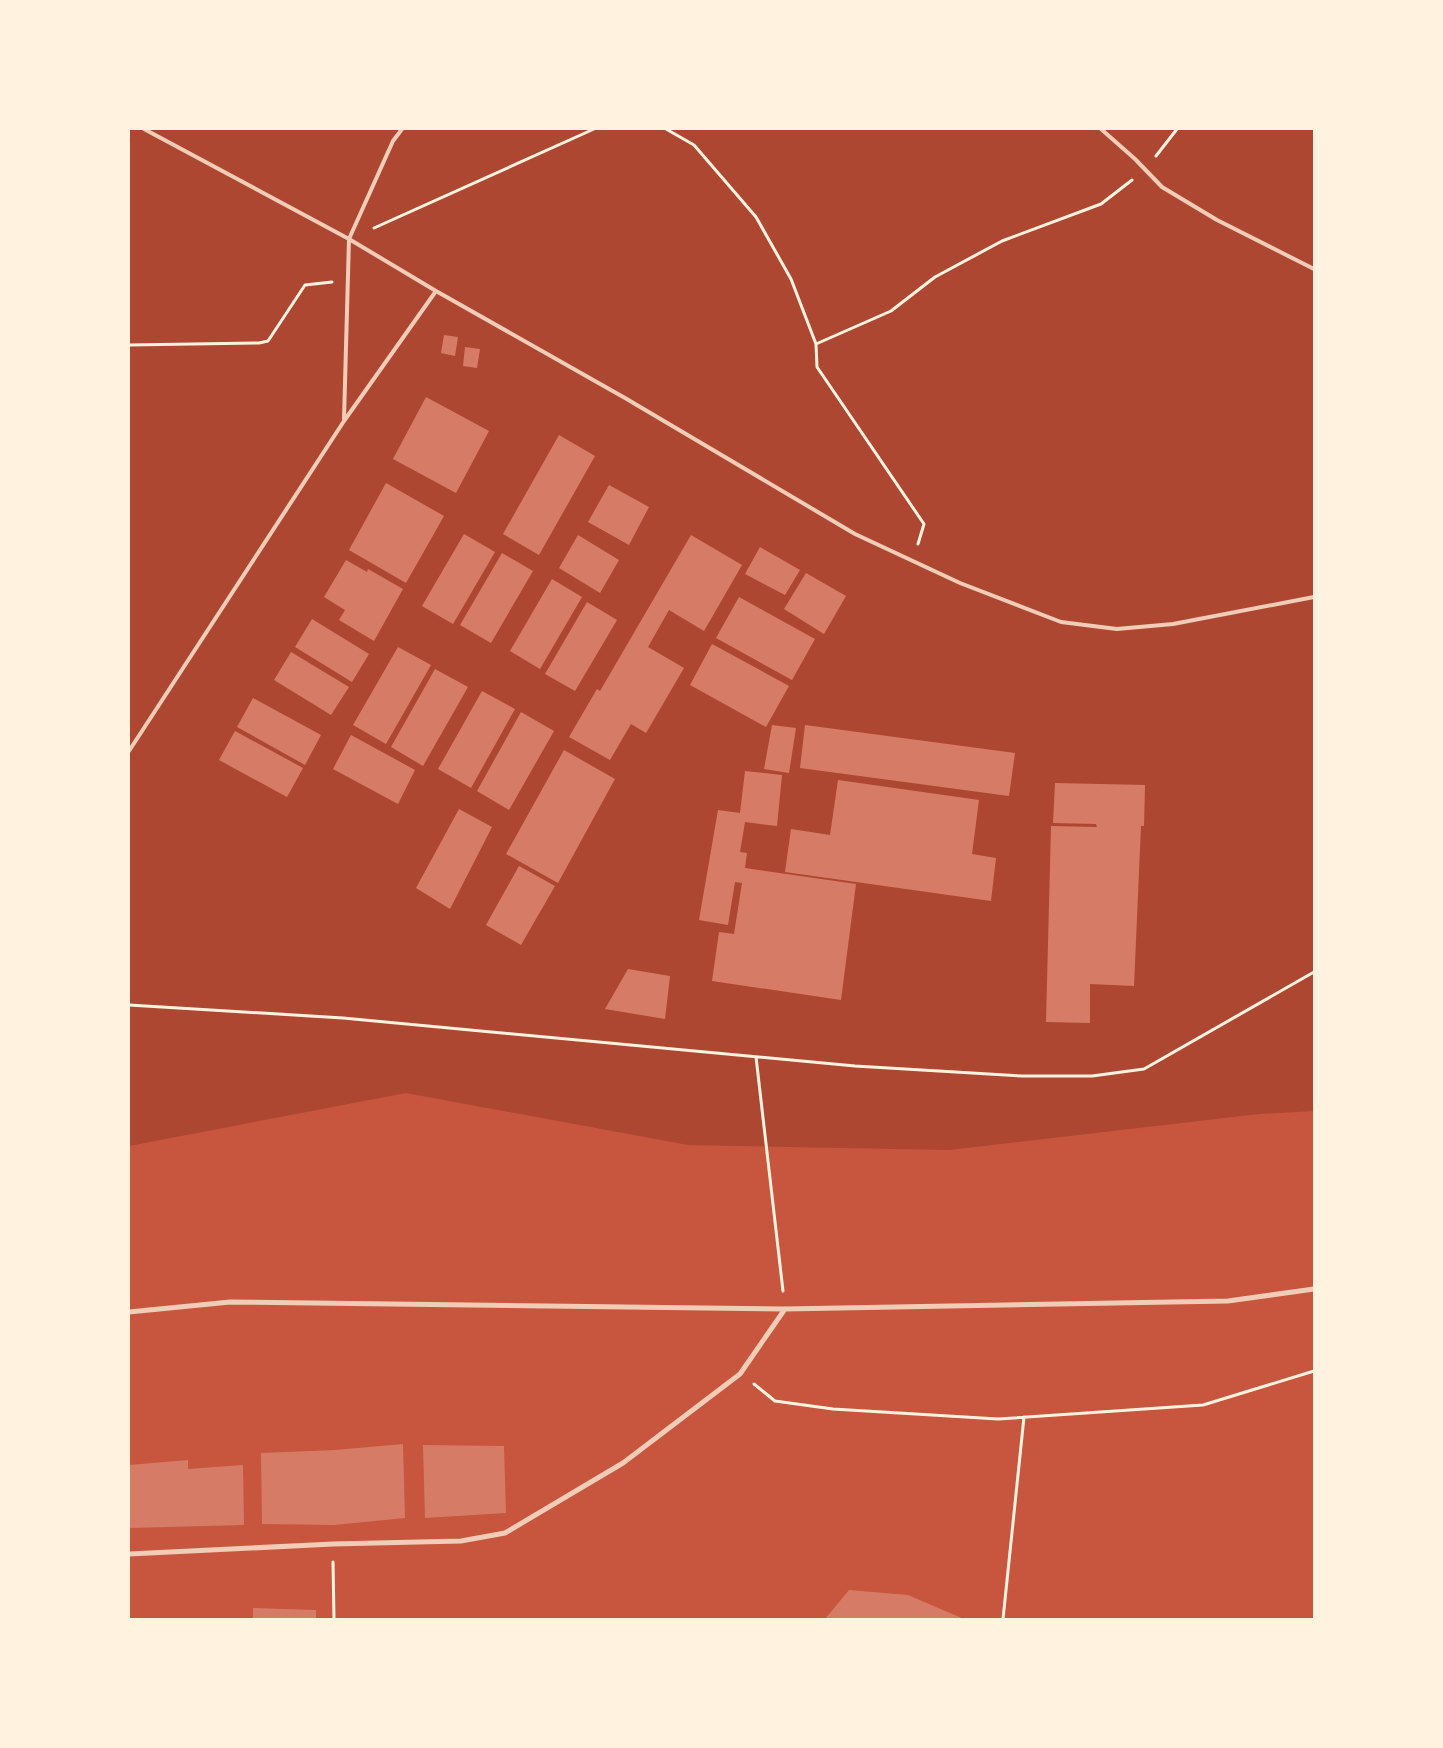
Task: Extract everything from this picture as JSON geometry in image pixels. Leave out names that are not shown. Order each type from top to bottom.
[{"type":"street","points":[[129,1312],[230,1302],[785,1309],[1228,1301],[1314,1289]]},
{"type":"street","points":[[129,1554],[333,1544],[461,1542],[506,1533],[623,1463],[740,1374],[785,1309]]},
{"type":"lane","points":[[144,129],[349,239],[436,291],[625,398],[855,534],[960,583],[1061,622],[1117,629],[1173,624],[1314,597]]},
{"type":"lane","points":[[344,421],[349,239],[393,141],[402,129]]},
{"type":"lane","points":[[1101,129],[1162,187],[1217,220],[1314,269]]},
{"type":"lane","points":[[129,751],[344,421],[436,291]]},
{"type":"path","points":[[349,239],[594,129]]},
{"type":"path","points":[[666,129],[694,145],[756,217],[791,279],[816,344],[817,367],[924,524],[913,561]]},
{"type":"path","points":[[816,344],[891,311],[934,277],[1002,241],[1101,204],[1145,170],[1177,129]]},
{"type":"path","points":[[129,345],[259,343],[268,341],[305,285],[347,280]]},
{"type":"path","points":[[129,1005],[343,1018],[855,1066],[1022,1076],[1092,1076],[1144,1069],[1314,972]]},
{"type":"path","points":[[756,1057],[785,1309]]},
{"type":"path","points":[[740,1374],[775,1401],[843,1410],[998,1419],[1203,1405],[1314,1371]]},
{"type":"path","points":[[1003,1619],[1024,1417]]},
{"type":"path","points":[[333,1544],[334,1619]]},
{"type":"shaded area","points":[[129,129],[1314,129],[1314,1111],[1259,1114],[949,1150],[688,1145],[406,1093],[129,1146]]},
{"type":"building","points":[[444,335],[458,337],[455,356],[441,353]]},
{"type":"building","points":[[465,347],[480,349],[477,368],[463,366]]},
{"type":"building","points":[[426,397],[489,431],[456,493],[393,459]]},
{"type":"building","points":[[559,435],[595,456],[539,555],[503,534]]},
{"type":"building","points":[[386,483],[444,516],[406,583],[349,550]]},
{"type":"building","points":[[609,485],[649,507],[629,545],[588,522]]},
{"type":"building","points":[[464,534],[495,552],[453,624],[422,606]]},
{"type":"building","points":[[578,535],[619,560],[600,593],[559,568]]},
{"type":"building","points":[[691,535],[742,565],[704,631],[669,610],[648,647],[684,668],[646,733],[631,724],[610,760],[569,737],[597,689],[600,691]]},
{"type":"building","points":[[760,547],[800,570],[785,595],[745,574]]},
{"type":"building","points":[[502,553],[533,571],[491,643],[460,625]]},
{"type":"building","points":[[346,560],[367,572],[368,569],[403,589],[374,641],[339,620],[345,610],[324,597]]},
{"type":"building","points":[[806,573],[846,596],[824,634],[784,609]]},
{"type":"building","points":[[552,579],[582,597],[540,669],[510,651]]},
{"type":"building","points":[[739,597],[815,639],[792,680],[716,638]]},
{"type":"building","points":[[587,602],[617,620],[575,691],[545,674]]},
{"type":"building","points":[[312,619],[369,654],[352,682],[295,647]]},
{"type":"building","points":[[712,644],[789,686],[766,727],[690,685]]},
{"type":"building","points":[[398,647],[431,665],[386,744],[353,725]]},
{"type":"building","points":[[291,652],[349,687],[331,715],[274,680]]},
{"type":"building","points":[[435,669],[468,687],[423,766],[391,747]]},
{"type":"building","points":[[482,691],[515,709],[471,788],[438,769]]},
{"type":"building","points":[[253,698],[321,735],[305,765],[237,727]]},
{"type":"building","points":[[521,712],[554,731],[509,810],[477,791]]},
{"type":"building","points":[[772,725],[796,728],[789,773],[764,769]]},
{"type":"building","points":[[805,725],[1015,753],[1009,796],[800,768]]},
{"type":"building","points":[[235,731],[303,768],[287,797],[219,760]]},
{"type":"building","points":[[351,735],[415,770],[398,804],[333,769]]},
{"type":"building","points":[[564,750],[615,779],[558,883],[506,854]]},
{"type":"building","points":[[745,771],[782,775],[777,826],[745,822],[740,852],[747,853],[745,868],[856,884],[841,1000],[712,981],[719,932],[734,934],[742,883],[735,882],[728,925],[699,920],[718,810],[740,813]]},
{"type":"building","points":[[838,780],[979,800],[972,854],[996,858],[991,901],[785,872],[791,829],[830,835]]},
{"type":"building","points":[[1055,783],[1145,785],[1144,826],[1141,826],[1134,986],[1090,984],[1090,1023],[1046,1022],[1051,826],[1097,827],[1096,824],[1053,823]]},
{"type":"building","points":[[459,809],[492,827],[450,909],[416,888]]},
{"type":"building","points":[[519,866],[555,886],[521,945],[486,925]]},
{"type":"building","points":[[628,969],[670,976],[665,1019],[605,1009]]},
{"type":"building","points":[[403,1444],[405,1518],[334,1525],[262,1524],[261,1453],[335,1450]]},
{"type":"building","points":[[423,1445],[504,1446],[506,1513],[425,1518]]},
{"type":"building","points":[[188,1460],[188,1469],[243,1465],[244,1525],[129,1528],[129,1465]]},
{"type":"building","points":[[849,1590],[908,1595],[964,1619],[825,1619]]},
{"type":"building","points":[[253,1608],[316,1610],[316,1619],[253,1619]]}]
